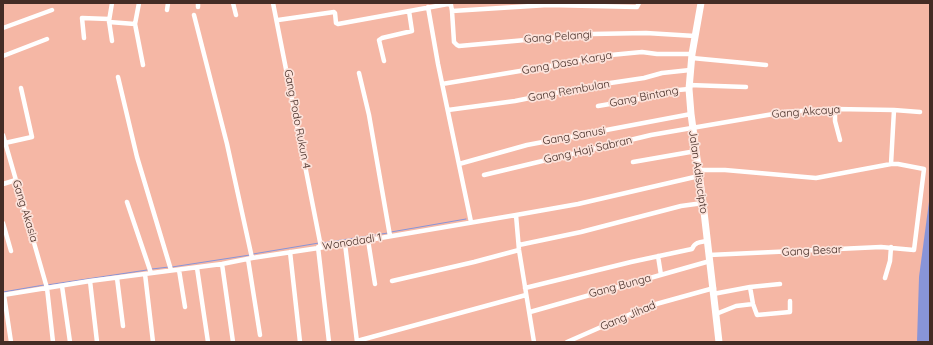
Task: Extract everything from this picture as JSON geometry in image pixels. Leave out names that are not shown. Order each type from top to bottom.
[{"type":"main road","name":"Jalan Adisucipto","points":[[698,3],[689,87],[692,129],[703,203],[719,342]]},
{"type":"street","points":[[112,3],[109,20],[112,40]]},
{"type":"street","points":[[139,3],[135,24],[143,65]]},
{"type":"street","points":[[167,10],[168,3]]},
{"type":"street","points":[[233,3],[236,15]]},
{"type":"street","name":"Gang Podo Rukun 4","points":[[273,3],[278,20],[319,235],[329,342]]},
{"type":"street","points":[[278,20],[334,12],[336,23],[338,24],[428,7],[450,5],[452,11],[548,5],[637,7],[639,3]]},
{"type":"street","points":[[428,7],[442,84],[471,222]]},
{"type":"street","points":[[3,28],[52,10]]},
{"type":"street","points":[[384,61],[379,40],[412,31],[409,11]]},
{"type":"street","name":"Gang Pelangi","points":[[452,11],[454,42],[459,46],[592,34],[646,33],[695,36]]},
{"type":"street","points":[[194,15],[227,144],[249,246],[260,335]]},
{"type":"street","points":[[84,38],[82,18],[135,24]]},
{"type":"street","points":[[3,56],[47,39]]},
{"type":"street","name":"Gang Dasa Karya","points":[[442,84],[600,56],[642,52],[692,56],[766,65]]},
{"type":"street","name":"Gang Rembulan","points":[[448,110],[515,101],[590,86],[644,78],[662,73],[690,70]]},
{"type":"street","points":[[359,72],[369,115],[390,236]]},
{"type":"street","points":[[118,77],[137,157],[171,270]]},
{"type":"street","name":"Gang Bintang","points":[[598,106],[657,96],[667,90],[689,87],[746,86]]},
{"type":"street","points":[[5,143],[32,136],[20,88]]},
{"type":"street","points":[[835,109],[835,121],[840,140]]},
{"type":"street","name":"Gang Akcaya","points":[[692,129],[785,112],[835,109],[920,112]]},
{"type":"street","points":[[891,164],[894,110]]},
{"type":"street","name":"Gang Sanusi","points":[[459,164],[527,145],[691,114]]},
{"type":"street","name":"Gang Haji Sabran","points":[[484,175],[651,135],[692,129]]},
{"type":"street","name":"Gang Akasia","points":[[3,135],[47,288],[53,342]]},
{"type":"street","points":[[633,162],[696,151]]},
{"type":"street","name":"Wonodadi 1","points":[[4,295],[145,274],[151,271],[197,268],[516,215],[578,204],[699,173],[725,170],[816,178],[891,164],[924,168],[915,250]]},
{"type":"street","points":[[3,184],[16,180]]},
{"type":"street","points":[[127,202],[151,271]]},
{"type":"street","points":[[519,245],[581,232],[681,206],[703,203]]},
{"type":"street","points":[[516,215],[519,250],[534,342]]},
{"type":"street","points":[[3,223],[11,251]]},
{"type":"street","points":[[368,240],[375,284]]},
{"type":"street","points":[[525,288],[692,249],[696,243],[707,241]]},
{"type":"street","points":[[345,244],[357,342],[526,295]]},
{"type":"street","points":[[885,278],[890,261],[891,247]]},
{"type":"street","name":"Gang Besar","points":[[709,258],[891,247],[915,250]]},
{"type":"street","points":[[392,280],[462,265],[519,250]]},
{"type":"street","points":[[290,252],[300,342]]},
{"type":"street","points":[[658,256],[661,275]]},
{"type":"street","name":"Gang Bunga","points":[[530,312],[661,275],[709,258]]},
{"type":"street","points":[[222,264],[233,342]]},
{"type":"street","points":[[197,268],[208,342]]},
{"type":"street","points":[[179,270],[185,307]]},
{"type":"street","points":[[145,274],[153,342]]},
{"type":"street","points":[[117,278],[123,326]]},
{"type":"street","points":[[90,281],[97,342]]},
{"type":"street","name":"Gang Jihad","points":[[566,342],[649,306],[713,291],[780,284]]},
{"type":"street","points":[[62,286],[70,342]]},
{"type":"street","points":[[750,287],[756,314],[790,312],[790,300]]},
{"type":"street","points":[[4,295],[11,342]]},
{"type":"street","points":[[716,314],[736,306],[753,304]]},
{"type":"water","points":[[930,194],[930,342],[917,342],[919,277]]},
{"type":"waterway","points":[[391,232],[466,219]]},
{"type":"waterway","points":[[322,243],[388,233]]},
{"type":"waterway","points":[[253,254],[319,243]]},
{"type":"waterway","points":[[172,267],[250,255]]},
{"type":"waterway","points":[[152,269],[169,267]]},
{"type":"waterway","points":[[47,285],[147,270]]},
{"type":"waterway","points":[[3,292],[44,285]]}]
